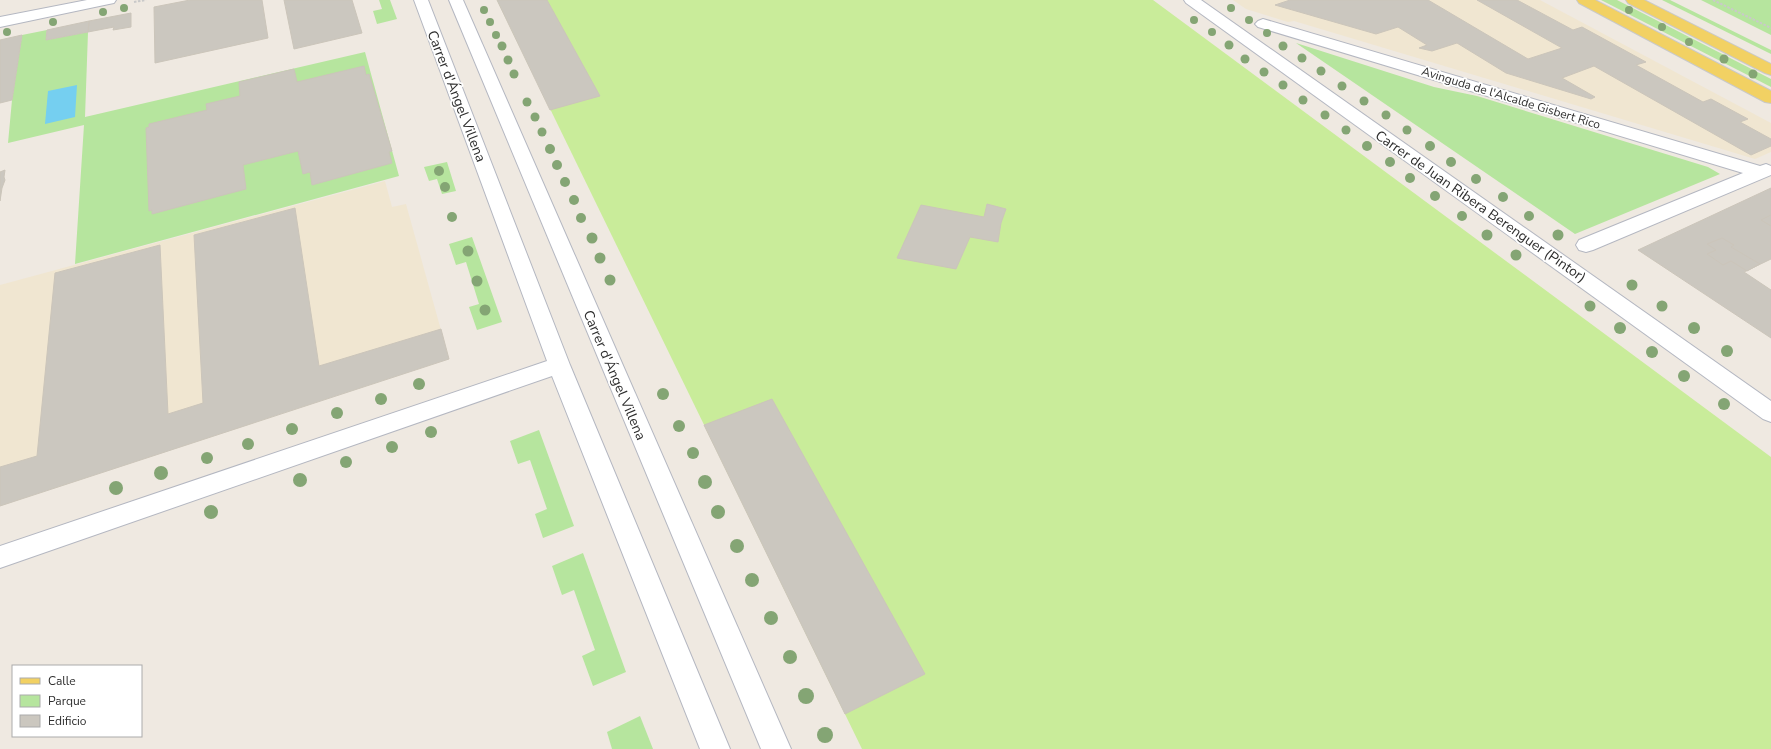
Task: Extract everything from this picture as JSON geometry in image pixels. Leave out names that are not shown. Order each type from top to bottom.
[{"type":"main road","points":[[1584,0],[1771,98]]},
{"type":"main road","points":[[1633,0],[1771,70]]},
{"type":"street","points":[[0,22],[109,0]]},
{"type":"street","name":"Carrer d'Ángel Villena","points":[[421,0],[558,366],[715,749]]},
{"type":"street","name":"Carrer d'Ángel Villena","points":[[456,0],[617,380],[776,749]]},
{"type":"street","name":"Carrer de Juan Ribera Berenguer (Pintor)","points":[[1191,0],[1771,413]]},
{"type":"street","name":"Avinguda de l'Alcalde Gisbert Rico","points":[[1263,24],[1765,170]]},
{"type":"street","points":[[1586,246],[1765,170]]},
{"type":"street","points":[[0,557],[558,366]]},
{"type":"path","points":[[1713,0],[1771,28]]},
{"type":"shaded area","points":[[1233,0],[1540,0],[1771,123],[1771,152],[1755,159],[1294,21],[1288,22],[1246,9]]},
{"type":"shaded area","points":[[385,181],[392,207],[406,204],[449,359],[0,506],[0,285]]},
{"type":"green space","points":[[379,0],[390,0],[397,19],[377,24],[373,11],[382,9]]},
{"type":"green space","points":[[497,0],[1153,0],[1771,457],[1771,749],[862,749]]},
{"type":"green space","points":[[1601,0],[1617,0],[1771,79],[1771,87]]},
{"type":"green space","points":[[1662,0],[1670,0],[1771,50],[1771,54]]},
{"type":"green space","points":[[1701,0],[1771,0],[1771,35]]},
{"type":"green space","points":[[47,30],[46,40],[88,32],[85,117],[365,52],[399,176],[75,264],[84,125],[8,143],[12,100],[22,35]]},
{"type":"green space","points":[[1296,43],[1434,87],[1477,96],[1708,167],[1720,174],[1575,234]]},
{"type":"green space","points":[[447,162],[456,191],[442,194],[437,179],[429,181],[424,167]]},
{"type":"green space","points":[[472,237],[502,322],[477,330],[469,307],[479,304],[466,262],[456,265],[449,244]]},
{"type":"green space","points":[[539,430],[574,526],[543,538],[535,514],[547,509],[530,460],[518,464],[510,441]]},
{"type":"green space","points":[[583,553],[626,672],[593,686],[582,656],[595,650],[574,590],[562,595],[552,566]]},
{"type":"green space","points":[[640,716],[653,749],[612,749],[607,732]]},
{"type":"water","points":[[77,85],[75,117],[45,124],[48,91]]},
{"type":"building","points":[[190,0],[262,0],[268,38],[155,63],[154,7]]},
{"type":"building","points":[[284,0],[352,0],[362,33],[294,49]]},
{"type":"building","points":[[497,0],[547,0],[600,96],[550,110]]},
{"type":"building","points":[[1290,0],[1428,0],[1528,59],[1562,48],[1477,0],[1517,0],[1573,30],[1582,27],[1646,62],[1636,65],[1703,102],[1711,99],[1748,119],[1740,122],[1771,139],[1771,146],[1751,155],[1594,66],[1562,78],[1595,97],[1591,99],[1506,73],[1457,43],[1432,51],[1419,48],[1427,45],[1398,27],[1376,34],[1275,5]]},
{"type":"building","points":[[131,13],[131,27],[113,30],[114,27],[88,32],[89,21]]},
{"type":"building","points":[[89,21],[88,32],[46,40],[47,30]]},
{"type":"building","points":[[22,35],[12,100],[0,103],[0,40]]},
{"type":"building","points":[[364,66],[366,75],[369,74],[392,151],[389,152],[392,163],[312,185],[310,172],[303,174],[298,151],[243,165],[246,189],[152,214],[152,210],[149,211],[146,128],[149,127],[149,124],[207,110],[206,104],[240,96],[239,82],[294,69],[297,82]]},
{"type":"building","points":[[5,170],[5,180],[0,201],[0,172]]},
{"type":"building","points":[[1771,188],[1771,259],[1744,272],[1771,290],[1771,338],[1638,250]]},
{"type":"building","points":[[987,204],[1006,209],[1001,223],[998,242],[970,237],[956,269],[897,258],[921,205],[984,217]]},
{"type":"building","points":[[295,208],[319,366],[441,329],[449,359],[0,506],[0,467],[37,456],[55,273],[160,245],[168,414],[203,403],[194,235]]},
{"type":"building","points":[[1771,215],[1771,226],[1761,220]]},
{"type":"building","points":[[1722,238],[1734,245],[1731,247],[1760,264],[1747,271],[1731,261],[1723,265],[1707,254],[1716,250],[1707,244]]},
{"type":"building","points":[[772,399],[925,674],[845,714],[704,425]]}]
